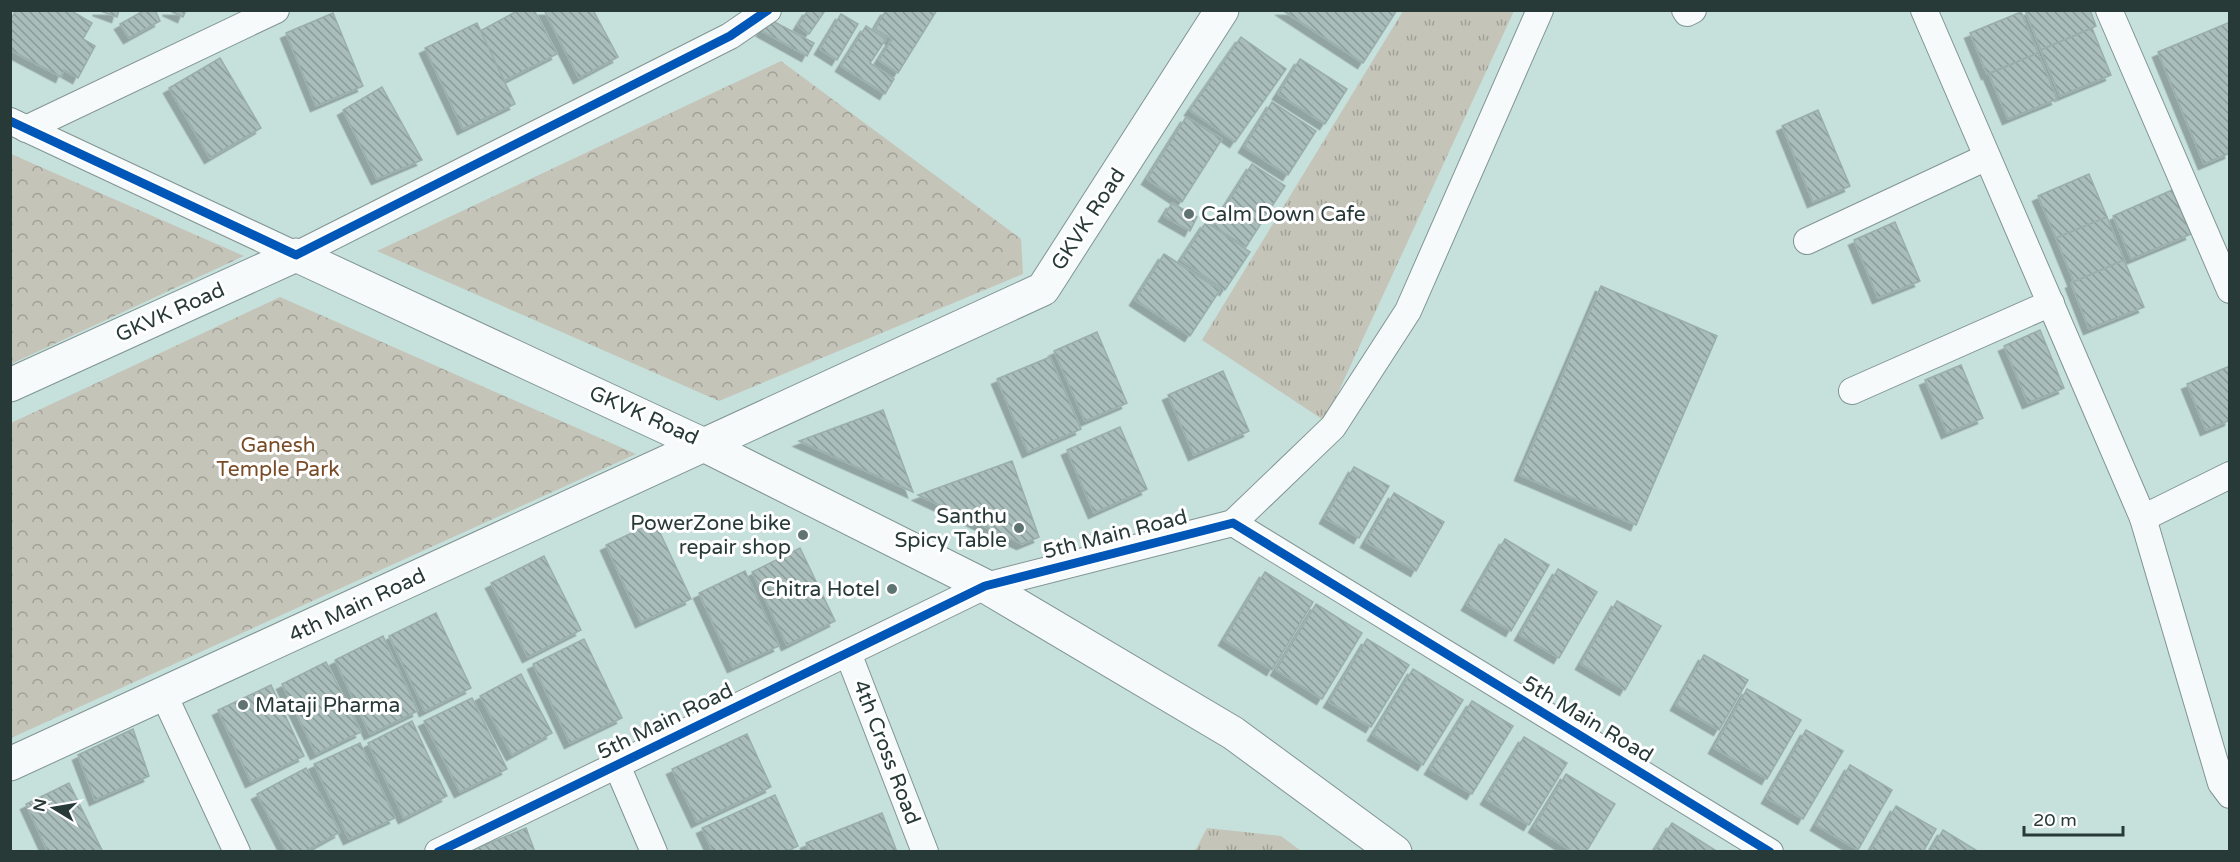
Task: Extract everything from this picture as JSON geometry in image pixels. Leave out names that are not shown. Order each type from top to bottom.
[{"type":"main road","name":"GKVK Road","points":[[10,385],[296,255],[702,444],[1043,289],[1222,10]]},
{"type":"main road","points":[[702,444],[985,586],[1233,733],[1395,852]]},
{"type":"main road","name":"4th Main Road","points":[[10,764],[164,695],[702,444]]},
{"type":"street","points":[[18,125],[276,10]]},
{"type":"street","points":[[18,125],[296,255],[730,36],[768,10]]},
{"type":"street","points":[[1233,523],[1333,427],[1408,311],[1540,10]]},
{"type":"street","points":[[1685,10],[1688,13],[1693,10]]},
{"type":"street","points":[[1924,10],[2143,518],[2221,783],[2229,795]]},
{"type":"street","points":[[2109,10],[2229,290]]},
{"type":"street","points":[[1807,241],[1988,157]]},
{"type":"street","points":[[1852,391],[2051,303]]},
{"type":"street","points":[[2143,518],[2229,475]]},
{"type":"street","name":"5th Main Road","points":[[442,851],[616,763],[985,586],[1233,523],[1770,852]]},
{"type":"street","name":"4th Cross Road","points":[[848,653],[925,852]]},
{"type":"street","points":[[164,695],[237,852]]},
{"type":"street","points":[[616,763],[654,852]]},
{"type":"green space","points":[[1403,11],[1514,11],[1325,421],[1202,340]]},
{"type":"green space","points":[[781,61],[1021,239],[1023,274],[719,401],[377,251]]},
{"type":"green space","points":[[11,154],[244,256],[11,364]]},
{"type":"green space","name":"Ganesh Temple Park","points":[[280,297],[636,454],[11,738],[11,423]]},
{"type":"green space","points":[[1207,828],[1281,836],[1301,851],[1195,851]]},
{"type":"building","points":[[16,10],[70,10],[92,23],[83,39],[95,46],[78,78],[64,70],[61,77],[10,50],[10,21]]},
{"type":"building","points":[[98,10],[119,10],[117,17]]},
{"type":"building","points":[[145,10],[155,10],[160,21],[129,38],[120,24]]},
{"type":"building","points":[[168,10],[186,10],[183,17]]},
{"type":"building","points":[[519,10],[534,10],[557,54],[504,81],[480,31]]},
{"type":"building","points":[[544,10],[593,10],[618,57],[579,78]]},
{"type":"building","points":[[808,10],[824,12],[809,34],[798,26]]},
{"type":"building","points":[[886,10],[937,10],[898,73],[879,60],[892,39],[875,29]]},
{"type":"building","points":[[1282,10],[1397,10],[1363,63]]},
{"type":"building","points":[[2025,10],[2090,10],[2096,26],[2041,50]]},
{"type":"building","points":[[2021,12],[2038,53],[1987,74],[1970,33]]},
{"type":"building","points":[[333,13],[363,86],[316,106],[286,33]]},
{"type":"building","points":[[841,14],[858,24],[837,60],[820,49]]},
{"type":"building","points":[[769,19],[814,43],[807,56],[762,31]]},
{"type":"building","points":[[2230,22],[2230,153],[2204,164],[2158,52]]},
{"type":"building","points":[[477,23],[515,104],[463,129],[425,48]]},
{"type":"building","points":[[866,26],[886,39],[870,63],[894,79],[885,94],[841,66]]},
{"type":"building","points":[[2092,28],[2111,75],[2060,96],[2041,50]]},
{"type":"building","points":[[1241,37],[1286,69],[1235,142],[1190,110]]},
{"type":"building","points":[[2038,53],[2057,99],[2008,119],[1989,74]]},
{"type":"building","points":[[220,58],[261,128],[210,158],[169,88]]},
{"type":"building","points":[[1300,59],[1347,89],[1325,124],[1278,94]]},
{"type":"building","points":[[382,87],[422,160],[377,179],[343,110]]},
{"type":"building","points":[[1272,102],[1316,131],[1288,175],[1244,147]]},
{"type":"building","points":[[1818,110],[1850,186],[1813,202],[1782,126]]},
{"type":"building","points":[[1186,117],[1222,139],[1182,202],[1147,179]]},
{"type":"building","points":[[1252,164],[1285,186],[1246,247],[1213,226]]},
{"type":"building","points":[[2089,174],[2107,217],[2056,238],[2038,196]]},
{"type":"building","points":[[2172,190],[2191,234],[2131,259],[2113,216]]},
{"type":"building","points":[[1172,203],[1197,217],[1190,231],[1164,216]]},
{"type":"building","points":[[2107,217],[2124,260],[2074,282],[2056,238]]},
{"type":"building","points":[[1206,222],[1250,252],[1225,290],[1181,260]]},
{"type":"building","points":[[1895,222],[1920,281],[1878,298],[1854,240]]},
{"type":"building","points":[[1164,254],[1220,290],[1190,336],[1135,300]]},
{"type":"building","points":[[2124,260],[2144,307],[2089,329],[2071,283]]},
{"type":"building","points":[[1601,286],[1717,336],[1636,525],[1520,475]]},
{"type":"building","points":[[2040,330],[2064,388],[2028,403],[2004,346]]},
{"type":"building","points":[[1097,332],[1127,403],[1085,421],[1054,351]]},
{"type":"building","points":[[1050,357],[1081,429],[1028,452],[997,379]]},
{"type":"building","points":[[1961,365],[1983,418],[1947,433],[1925,380]]},
{"type":"building","points":[[2230,366],[2230,420],[2206,430],[2187,384]]},
{"type":"building","points":[[1223,371],[1249,431],[1194,455],[1168,395]]},
{"type":"building","points":[[883,410],[913,492],[799,441]]},
{"type":"building","points":[[1120,427],[1147,489],[1094,513],[1067,450]]},
{"type":"building","points":[[1012,461],[1039,537],[1022,544],[918,495]]},
{"type":"building","points":[[1354,467],[1389,486],[1359,538],[1325,518]]},
{"type":"building","points":[[1394,493],[1444,522],[1416,571],[1366,542]]},
{"type":"building","points":[[655,522],[691,599],[641,622],[606,545]]},
{"type":"building","points":[[1505,539],[1549,565],[1511,631],[1467,605]]},
{"type":"building","points":[[800,548],[835,621],[787,645],[752,572]]},
{"type":"building","points":[[544,556],[581,630],[528,657],[491,583]]},
{"type":"building","points":[[1558,569],[1597,592],[1559,658],[1520,635]]},
{"type":"building","points":[[745,571],[779,646],[733,667],[699,593]]},
{"type":"building","points":[[1265,572],[1313,602],[1272,670],[1224,640]]},
{"type":"building","points":[[1617,601],[1661,626],[1625,690],[1581,664]]},
{"type":"building","points":[[1316,604],[1362,633],[1322,699],[1276,670]]},
{"type":"building","points":[[436,613],[471,688],[425,711],[389,636]]},
{"type":"building","points":[[383,636],[418,711],[370,734],[335,660]]},
{"type":"building","points":[[584,639],[622,718],[570,743],[533,664]]},
{"type":"building","points":[[1367,639],[1409,665],[1371,727],[1329,702]]},
{"type":"building","points":[[1704,655],[1748,680],[1719,730],[1676,705]]},
{"type":"building","points":[[326,662],[361,732],[316,754],[282,684]]},
{"type":"building","points":[[1413,669],[1463,700],[1423,765],[1373,735]]},
{"type":"building","points":[[521,674],[552,733],[512,755],[480,696]]},
{"type":"building","points":[[271,685],[304,756],[251,782],[218,710]]},
{"type":"building","points":[[1747,689],[1801,720],[1767,779],[1714,748]]},
{"type":"building","points":[[472,698],[507,769],[460,792],[424,721]]},
{"type":"building","points":[[1472,701],[1513,726],[1472,794],[1430,769]]},
{"type":"building","points":[[412,721],[447,796],[404,818],[368,743]]},
{"type":"building","points":[[133,729],[149,776],[95,800],[78,755]]},
{"type":"building","points":[[1806,730],[1843,751],[1803,819],[1767,798]]},
{"type":"building","points":[[747,734],[771,787],[697,822],[672,769]]},
{"type":"building","points":[[1524,737],[1567,763],[1529,825],[1486,799]]},
{"type":"building","points":[[360,743],[395,818],[349,839],[314,764]]},
{"type":"building","points":[[1850,765],[1892,790],[1858,850],[1816,825]]},
{"type":"building","points":[[306,768],[340,832],[304,852],[287,852],[257,794]]},
{"type":"building","points":[[1566,774],[1615,804],[1586,852],[1573,852],[1534,827]]},
{"type":"building","points":[[69,783],[102,850],[100,852],[48,852],[26,804]]},
{"type":"building","points":[[775,795],[798,846],[786,852],[713,852],[702,828]]},
{"type":"building","points":[[1896,806],[1936,829],[1923,852],[1870,852]]},
{"type":"building","points":[[882,813],[897,852],[809,852],[806,843]]},
{"type":"building","points":[[1672,823],[1718,852],[1654,852]]},
{"type":"building","points":[[526,828],[535,852],[468,852]]},
{"type":"building","points":[[1943,830],[1979,852],[1930,852]]},
{"type":"cycle path","points":[[10,121],[296,255],[730,36],[768,10]]},
{"type":"cycle path","points":[[438,852],[985,586],[1233,523],[1770,852]]},
{"type":"place","name":"Calm Down Cafe","points":[[1189,214]]},
{"type":"place","name":"Santhu Spicy Table","points":[[1019,528]]},
{"type":"place","name":"PowerZone bike repair shop","points":[[803,535]]},
{"type":"place","name":"Chitra Hotel","points":[[892,589]]},
{"type":"place","name":"Mataji Pharma","points":[[243,705]]}]
